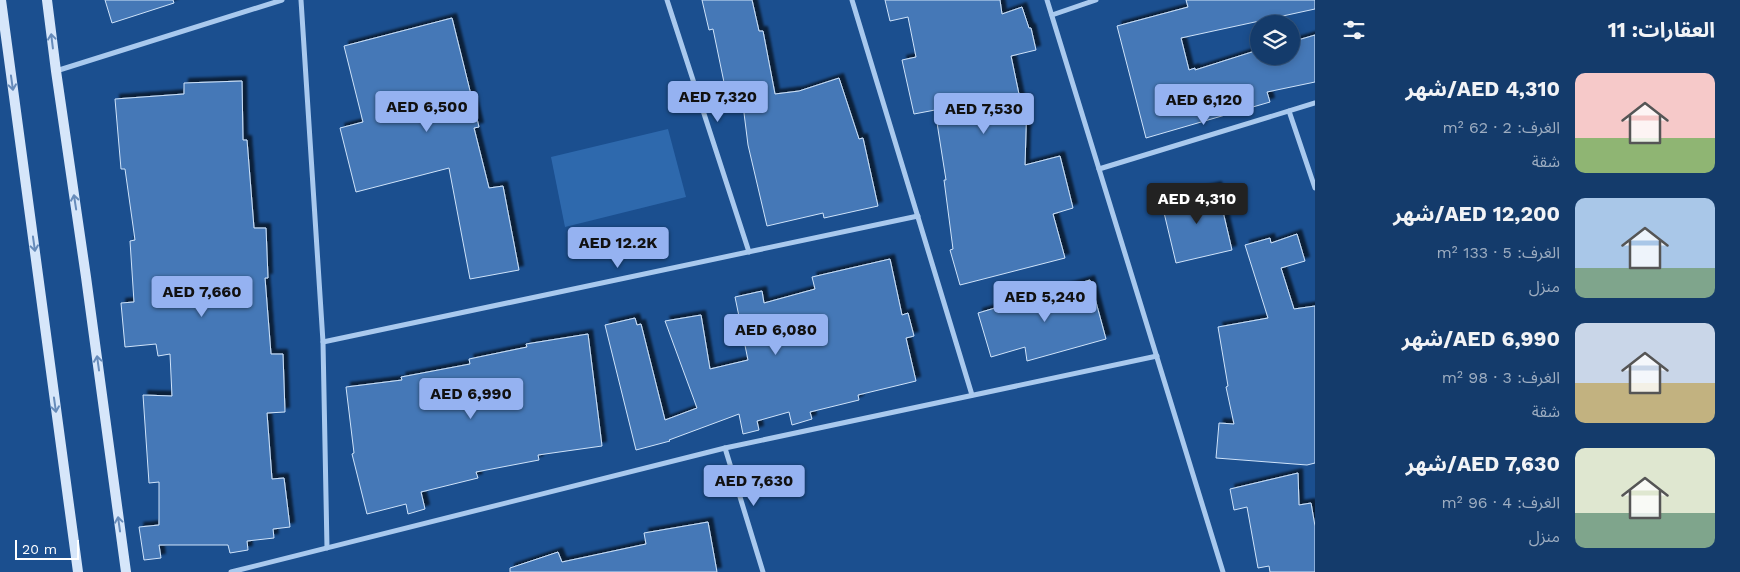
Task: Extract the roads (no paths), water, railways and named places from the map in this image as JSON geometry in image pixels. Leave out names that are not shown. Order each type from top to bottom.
[{"type":"street","points":[[1,0],[78,572]]},
{"type":"street","points":[[47,0],[126,572]]},
{"type":"street","points":[[56,71],[282,0]]},
{"type":"street","points":[[301,0],[323,342],[327,548]]},
{"type":"street","points":[[667,0],[749,252]]},
{"type":"street","points":[[852,0],[972,395]]},
{"type":"street","points":[[1047,0],[1222,572]]},
{"type":"street","points":[[1052,15],[1096,0]]},
{"type":"street","points":[[1099,169],[1315,103]]},
{"type":"street","points":[[1289,111],[1315,188]]},
{"type":"street","points":[[323,342],[918,216]]},
{"type":"street","points":[[231,572],[725,448],[1157,356]]},
{"type":"street","points":[[725,448],[763,572]]}]
